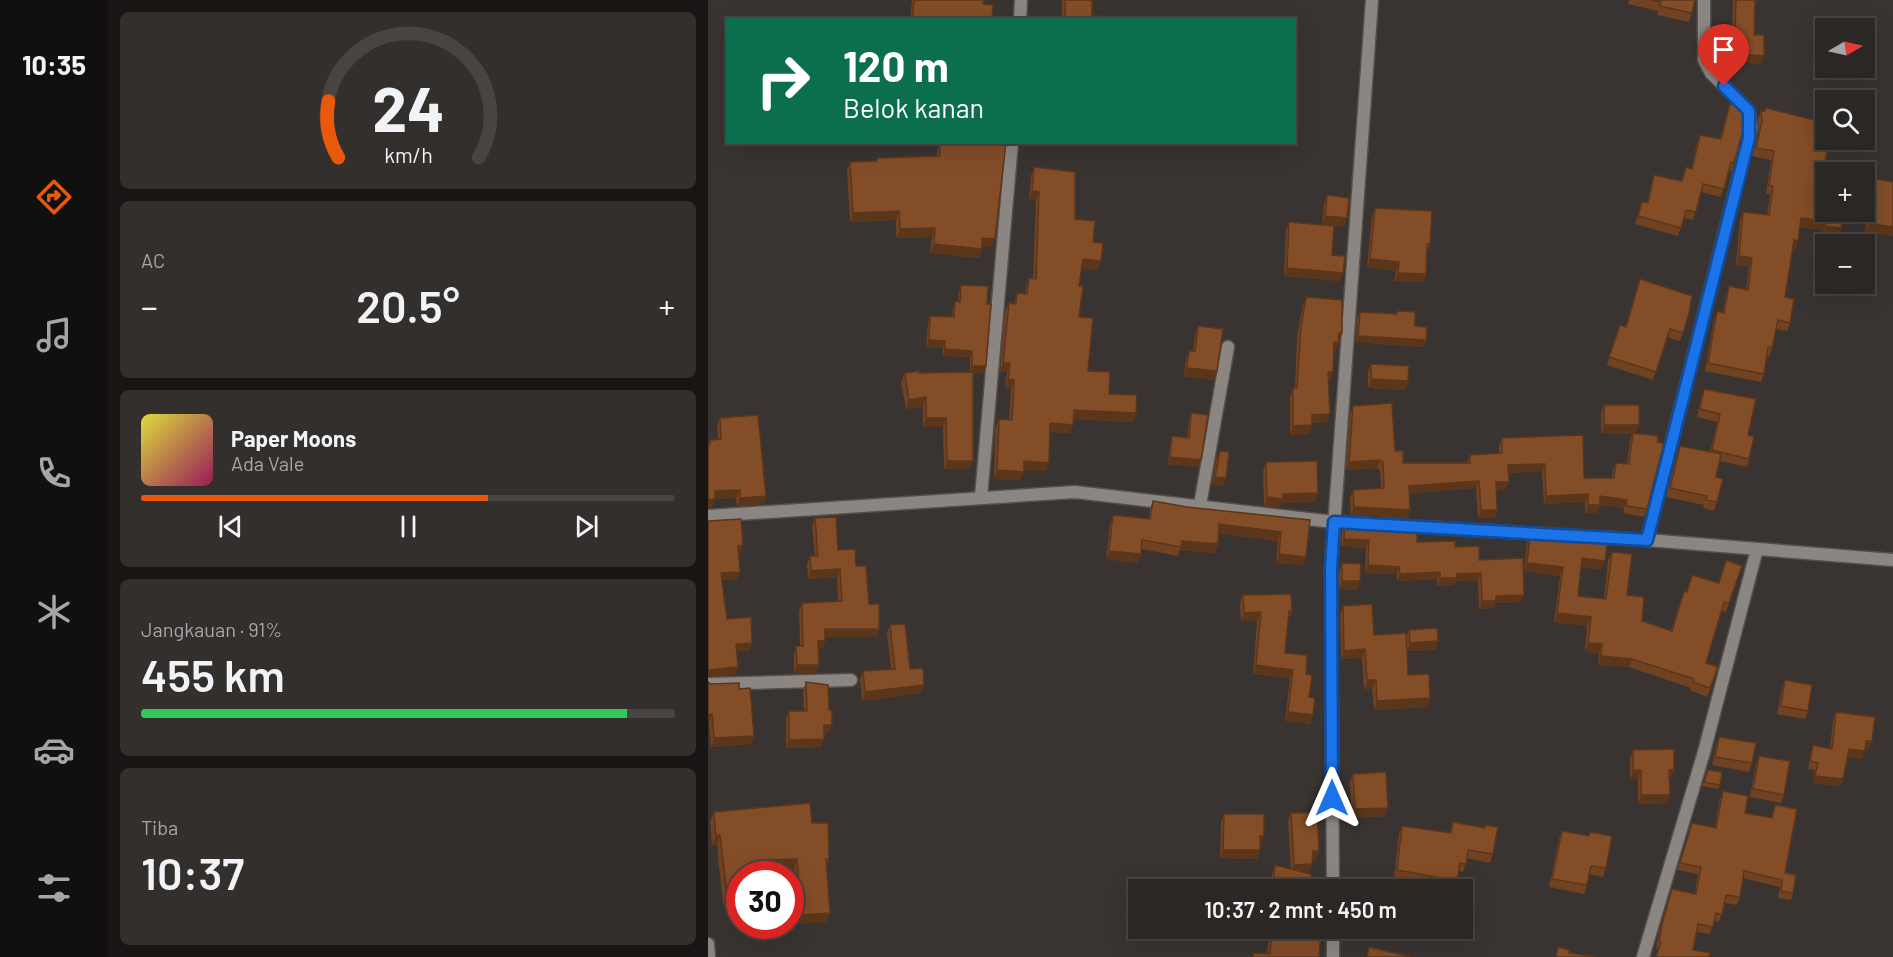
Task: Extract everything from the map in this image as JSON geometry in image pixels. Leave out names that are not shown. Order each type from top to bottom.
[{"type":"street","points":[[1020,18],[1021,0]]},
{"type":"street","points":[[1333,879],[1331,568],[1372,0]]},
{"type":"street","points":[[1647,540],[1751,128],[1749,111],[1711,73],[1704,60],[1704,0]]},
{"type":"street","points":[[981,497],[1012,144]]},
{"type":"street","points":[[1200,505],[1228,346]]},
{"type":"street","points":[[708,516],[1075,492],[1334,522],[1647,540],[1893,560]]},
{"type":"street","points":[[1643,957],[1704,752],[1757,549]]},
{"type":"street","points":[[708,684],[851,680]]},
{"type":"street","points":[[1333,939],[1333,957]]},
{"type":"street","points":[[708,944],[709,957]]},
{"type":"building","points":[[914,0],[984,0],[983,4],[993,5],[992,18],[912,18]]},
{"type":"building","points":[[1065,0],[1092,0],[1092,15],[1112,18],[1065,18]]},
{"type":"building","points":[[1651,0],[1695,0],[1692,13],[1660,6],[1661,2]]},
{"type":"building","points":[[1736,0],[1755,0],[1754,35],[1764,35],[1764,56],[1717,52],[1717,34],[1735,34]]},
{"type":"building","points":[[1730,104],[1744,107],[1746,119],[1724,189],[1703,184],[1696,212],[1686,210],[1681,228],[1638,216],[1642,202],[1648,203],[1654,175],[1682,181],[1686,167],[1692,169],[1700,135],[1721,139]]},
{"type":"building","points":[[1766,108],[1815,120],[1815,150],[1827,150],[1825,162],[1815,162],[1815,220],[1801,218],[1798,241],[1794,240],[1785,297],[1794,299],[1790,323],[1778,320],[1772,348],[1768,347],[1764,374],[1708,363],[1717,311],[1724,313],[1729,286],[1748,290],[1752,258],[1739,256],[1743,212],[1769,215],[1773,186],[1769,185],[1774,151],[1756,148],[1762,121],[1761,111],[1765,111]]},
{"type":"building","points":[[940,144],[1006,144],[995,239],[982,238],[982,249],[934,244],[935,228],[900,229],[899,211],[853,213],[850,162],[877,161],[877,158],[940,156]]},
{"type":"building","points":[[1034,167],[1075,172],[1075,219],[1095,221],[1093,242],[1103,243],[1101,261],[1083,259],[1079,286],[1083,286],[1079,317],[1093,318],[1088,371],[1110,372],[1109,394],[1137,395],[1136,413],[1074,410],[1073,425],[1050,423],[1049,463],[1024,461],[1024,472],[997,470],[999,419],[1012,420],[1014,380],[1008,379],[1010,363],[1003,363],[1009,303],[1016,304],[1017,293],[1027,294],[1029,278],[1036,279],[1039,192],[1032,191]]},
{"type":"building","points":[[1876,173],[1876,179],[1893,182],[1893,227],[1868,223],[1875,222]]},
{"type":"building","points":[[1327,195],[1349,198],[1347,218],[1325,216]]},
{"type":"building","points":[[1375,208],[1432,211],[1430,244],[1427,244],[1426,274],[1398,273],[1399,262],[1370,259]]},
{"type":"building","points":[[1289,222],[1334,226],[1332,255],[1345,256],[1343,273],[1287,268]]},
{"type":"building","points":[[1826,222],[1842,222],[1841,228],[1825,226]]},
{"type":"building","points":[[1640,279],[1692,296],[1683,333],[1670,329],[1656,372],[1609,357],[1620,325],[1626,327]]},
{"type":"building","points":[[961,285],[988,286],[987,304],[991,304],[986,366],[972,366],[972,351],[945,349],[945,341],[929,340],[930,316],[954,317],[955,301],[960,302]]},
{"type":"building","points":[[1306,297],[1342,300],[1342,333],[1339,333],[1338,343],[1334,342],[1333,372],[1328,372],[1330,414],[1312,415],[1312,425],[1293,426],[1293,388],[1297,388],[1301,328]]},
{"type":"building","points":[[1397,311],[1415,312],[1415,326],[1427,327],[1426,340],[1358,336],[1360,312],[1397,314]]},
{"type":"building","points":[[1198,326],[1223,329],[1217,371],[1187,368],[1189,351],[1195,351]]},
{"type":"building","points":[[1371,364],[1409,366],[1408,381],[1371,379]]},
{"type":"building","points":[[919,371],[919,373],[973,372],[973,461],[947,461],[946,418],[926,418],[926,397],[909,400],[905,373]]},
{"type":"building","points":[[1704,389],[1756,399],[1748,435],[1754,437],[1749,459],[1712,450],[1720,414],[1700,409]]},
{"type":"building","points":[[1392,403],[1395,451],[1403,451],[1403,463],[1470,463],[1470,455],[1502,453],[1502,438],[1583,435],[1584,478],[1614,478],[1616,463],[1629,464],[1633,433],[1658,436],[1658,442],[1664,443],[1647,509],[1626,506],[1627,500],[1600,496],[1600,505],[1588,505],[1588,494],[1546,496],[1545,464],[1508,465],[1509,482],[1496,482],[1497,510],[1481,510],[1479,481],[1409,486],[1410,510],[1354,507],[1353,490],[1384,488],[1383,462],[1380,460],[1349,462],[1353,406]]},
{"type":"building","points":[[1604,405],[1639,405],[1639,425],[1604,425]]},
{"type":"building","points":[[1191,413],[1208,415],[1201,460],[1170,457],[1172,436],[1189,438]]},
{"type":"building","points":[[758,415],[766,496],[740,498],[740,490],[715,491],[715,499],[708,500],[708,444],[710,440],[721,439],[720,418]]},
{"type":"building","points":[[1680,446],[1721,454],[1716,477],[1723,479],[1717,502],[1706,500],[1707,496],[1670,488]]},
{"type":"building","points":[[1220,451],[1229,452],[1226,478],[1215,477]]},
{"type":"building","points":[[1317,461],[1318,493],[1283,494],[1283,499],[1267,497],[1266,462]]},
{"type":"building","points":[[1153,501],[1187,507],[1310,520],[1306,557],[1279,554],[1281,532],[1219,524],[1218,544],[1182,541],[1181,547],[1142,540],[1141,554],[1109,551],[1113,515],[1150,519]]},
{"type":"building","points":[[836,517],[838,550],[855,549],[856,566],[866,566],[869,604],[879,604],[879,629],[825,629],[825,641],[818,641],[819,665],[797,665],[796,646],[803,646],[802,603],[842,601],[840,569],[811,571],[810,556],[818,556],[815,518]]},
{"type":"building","points":[[741,519],[743,545],[738,546],[740,572],[721,573],[727,619],[751,617],[752,643],[736,644],[738,667],[708,670],[708,521]]},
{"type":"building","points":[[1345,523],[1411,527],[1417,529],[1417,542],[1455,541],[1455,547],[1479,546],[1479,560],[1523,558],[1524,595],[1496,596],[1496,601],[1482,601],[1481,573],[1457,574],[1457,578],[1440,578],[1440,572],[1400,574],[1399,567],[1368,565],[1369,540],[1344,539]]},
{"type":"building","points":[[1530,535],[1586,541],[1586,536],[1608,537],[1605,561],[1582,558],[1578,596],[1606,599],[1612,552],[1632,554],[1627,595],[1644,597],[1642,621],[1672,631],[1684,591],[1687,592],[1692,575],[1719,583],[1726,560],[1742,566],[1729,603],[1724,602],[1706,663],[1718,667],[1710,688],[1693,682],[1694,679],[1632,659],[1601,656],[1602,644],[1588,643],[1591,617],[1557,613],[1563,567],[1527,563]]},
{"type":"building","points":[[1342,563],[1361,564],[1360,581],[1342,581]]},
{"type":"building","points":[[1291,594],[1292,611],[1289,611],[1285,653],[1307,655],[1306,674],[1312,675],[1309,697],[1315,698],[1313,715],[1288,712],[1293,670],[1256,665],[1261,612],[1244,613],[1243,595]]},
{"type":"building","points":[[1372,604],[1374,635],[1406,633],[1408,675],[1429,674],[1430,698],[1377,701],[1376,680],[1367,680],[1365,649],[1344,651],[1343,606]]},
{"type":"building","points":[[905,624],[910,669],[923,668],[924,685],[865,692],[863,671],[895,669],[890,625]]},
{"type":"building","points":[[1437,628],[1438,641],[1410,643],[1409,630]]},
{"type":"building","points":[[1785,680],[1812,685],[1808,711],[1781,706]]},
{"type":"building","points":[[708,682],[711,684],[739,683],[739,689],[750,688],[754,736],[714,738],[712,714],[708,715]]},
{"type":"building","points":[[806,682],[828,685],[832,725],[824,725],[824,739],[789,740],[789,711],[807,711]]},
{"type":"building","points":[[1836,712],[1875,717],[1872,741],[1866,741],[1865,751],[1849,749],[1843,779],[1815,776],[1818,763],[1810,761],[1813,745],[1832,749]]},
{"type":"building","points":[[1719,737],[1756,743],[1752,763],[1715,757]]},
{"type":"building","points":[[1674,749],[1674,769],[1669,770],[1670,795],[1641,795],[1641,770],[1633,770],[1633,750]]},
{"type":"building","points":[[1759,756],[1790,761],[1784,795],[1753,789]]},
{"type":"building","points":[[1708,770],[1722,772],[1720,785],[1704,782]]},
{"type":"building","points":[[1386,772],[1388,808],[1355,809],[1353,774]]},
{"type":"building","points":[[1723,791],[1748,796],[1745,813],[1772,818],[1775,805],[1797,809],[1785,873],[1796,875],[1793,893],[1781,891],[1782,880],[1744,871],[1740,897],[1726,895],[1722,915],[1716,913],[1713,927],[1698,924],[1693,950],[1710,953],[1709,957],[1656,957],[1672,889],[1696,894],[1701,867],[1680,863],[1692,823],[1716,828]]},
{"type":"building","points":[[810,803],[812,823],[828,823],[829,859],[826,859],[830,913],[804,915],[804,861],[797,861],[797,859],[726,861],[726,886],[720,835],[716,836],[714,812]]},
{"type":"building","points":[[1342,804],[1352,804],[1352,816],[1342,817]]},
{"type":"building","points":[[1291,813],[1317,813],[1319,851],[1313,851],[1312,864],[1294,865]]},
{"type":"building","points":[[1224,814],[1264,814],[1264,836],[1260,836],[1260,850],[1223,850]]},
{"type":"building","points":[[1453,822],[1485,828],[1485,825],[1498,827],[1493,854],[1468,850],[1466,864],[1460,863],[1457,879],[1397,870],[1402,826],[1451,833]]},
{"type":"building","points":[[1562,831],[1589,836],[1590,832],[1612,836],[1606,868],[1591,866],[1587,885],[1552,879]]},
{"type":"building","points":[[1275,865],[1311,874],[1311,879],[1274,879]]},
{"type":"building","points":[[1271,939],[1320,939],[1319,957],[1253,957],[1254,953],[1270,954]]},
{"type":"building","points":[[1369,947],[1411,957],[1367,957]]},
{"type":"building","points":[[1558,947],[1570,950],[1569,953],[1597,957],[1556,957]]},
{"type":"route","points":[[1332,798],[1331,568],[1334,522],[1647,540],[1751,128],[1749,111],[1724,86]]}]
